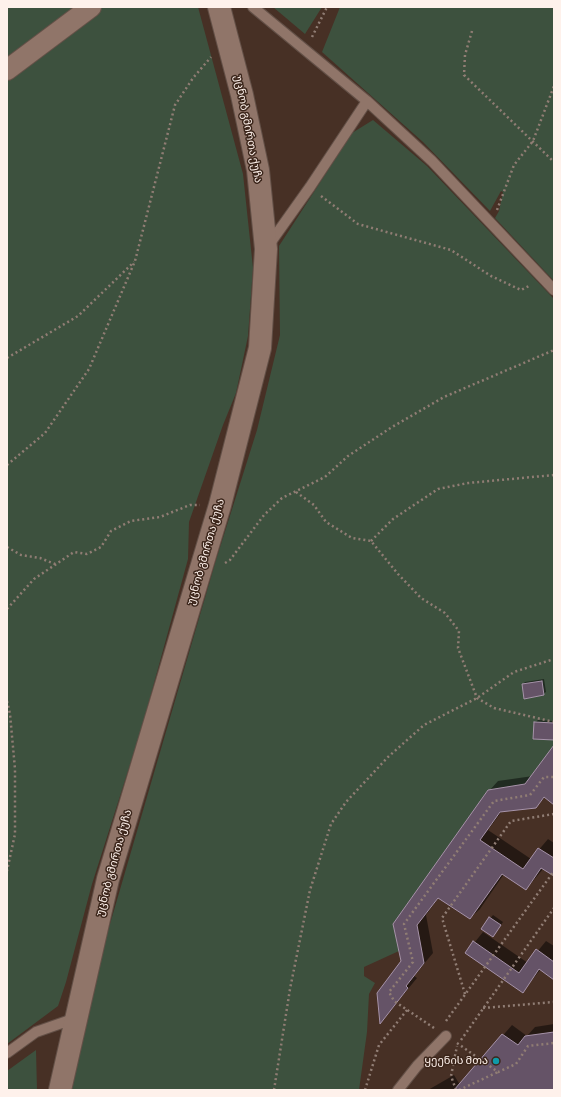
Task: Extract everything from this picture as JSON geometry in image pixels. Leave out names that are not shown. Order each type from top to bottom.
[{"type":"main road","name":"უცნობ გმირთა ქუჩა","points":[[60,1090],[108,879],[199,579],[220,505],[260,348],[266,249],[258,170],[242,95],[228,39],[218,7]]},
{"type":"street","points":[[7,70],[91,7]]},
{"type":"lane","points":[[253,7],[367,101],[432,161],[554,290]]},
{"type":"lane","points":[[266,249],[310,187],[367,101]]},
{"type":"lane","points":[[7,1054],[36,1032],[76,1018]]},
{"type":"lane","points":[[398,1090],[417,1066],[446,1036]]},
{"type":"path","points":[[306,52],[320,18],[327,7]]},
{"type":"path","points":[[472,31],[465,55],[464,75],[554,162]]},
{"type":"path","points":[[7,465],[45,433],[89,369],[135,261],[175,105],[193,78],[228,39]]},
{"type":"path","points":[[486,219],[498,209],[514,165],[533,141],[554,86]]},
{"type":"path","points":[[310,187],[358,224],[450,250],[491,276],[521,290],[543,278]]},
{"type":"path","points":[[7,358],[78,316],[135,261]]},
{"type":"path","points":[[199,579],[230,560],[264,515],[282,498],[325,476],[348,456],[392,427],[444,397],[554,350]]},
{"type":"path","points":[[371,541],[393,519],[438,489],[468,483],[554,476]]},
{"type":"path","points":[[295,492],[314,505],[326,522],[352,538],[371,541],[422,598],[445,614],[459,631],[458,648],[477,698],[494,708],[554,722]]},
{"type":"path","points":[[7,609],[34,579],[74,552],[86,554],[101,547],[111,531],[130,521],[160,517],[190,505],[220,505]]},
{"type":"path","points":[[7,547],[21,555],[40,558],[55,564]]},
{"type":"path","points":[[274,1090],[290,989],[310,890],[331,824],[346,802],[383,762],[418,729],[477,698],[514,672],[554,659]]},
{"type":"path","points":[[7,701],[10,714],[15,768],[15,827],[7,871]]},
{"type":"path","points":[[397,1003],[389,992],[413,962],[404,924],[494,801],[530,795],[544,777],[554,777]]},
{"type":"path","points":[[465,994],[442,918],[511,821],[554,814]]},
{"type":"path","points":[[443,1026],[554,871]]},
{"type":"path","points":[[456,1090],[452,1076],[458,1044],[554,908]]},
{"type":"path","points":[[484,1008],[554,1002]]},
{"type":"path","points":[[365,1090],[379,1045],[407,1010]]},
{"type":"path","points":[[459,1090],[516,1064],[528,1046],[554,1043]]},
{"type":"path","points":[[480,1059],[498,1072]]},
{"type":"green space","points":[[7,7],[198,7],[243,174],[253,268],[248,336],[236,393],[223,425],[189,522],[188,559],[142,727],[92,884],[66,982],[58,1006],[7,1044]]},
{"type":"green space","points":[[273,7],[322,7],[305,34]]},
{"type":"green space","points":[[340,7],[554,7],[554,281],[495,218],[499,211],[503,192],[501,191],[490,211],[423,142],[322,52]]},
{"type":"green space","points":[[373,120],[427,166],[554,299],[554,760],[542,761],[525,784],[488,790],[393,924],[399,951],[364,967],[364,976],[375,983],[369,994],[367,1032],[359,1090],[70,1090],[96,972],[216,560],[257,430],[280,335],[279,246],[352,133]]},
{"type":"green space","points":[[36,1050],[37,1090],[7,1090],[7,1071]]},
{"type":"building","points":[[542,681],[544,695],[524,699],[522,684]]},
{"type":"building","points":[[534,722],[554,723],[554,740],[533,739]]},
{"type":"building","points":[[554,745],[554,805],[544,797],[536,808],[500,812],[480,840],[523,869],[538,848],[554,858],[554,876],[541,868],[526,890],[502,874],[470,919],[438,898],[417,925],[424,963],[406,986],[408,988],[380,1024],[377,993],[401,961],[393,924],[488,790],[525,784]]},
{"type":"building","points":[[489,917],[501,925],[493,937],[481,929]]},
{"type":"building","points":[[473,941],[519,973],[536,949],[554,962],[554,980],[539,969],[523,993],[465,953]]},
{"type":"building","points":[[554,1032],[554,1090],[454,1090],[502,1034],[518,1045],[525,1036]]},
{"type":"place","name":"ყეენის მთა","points":[[496,1061]]}]
